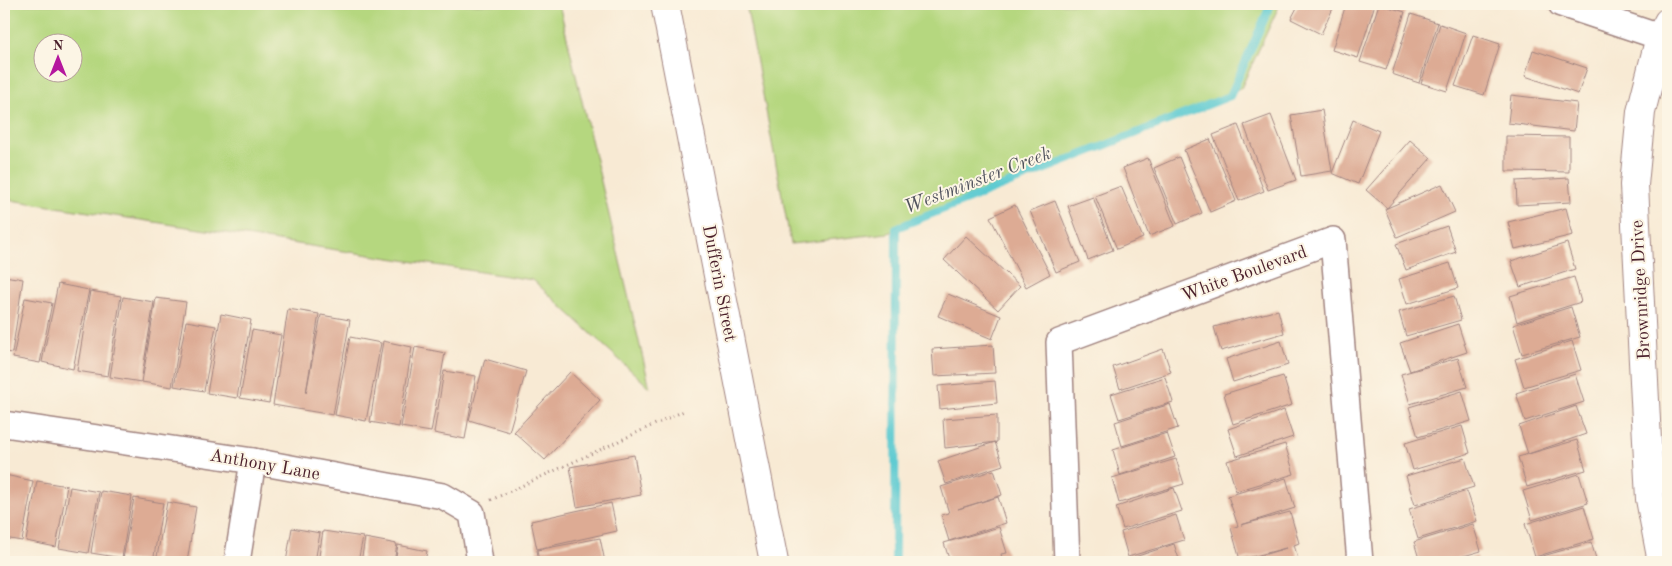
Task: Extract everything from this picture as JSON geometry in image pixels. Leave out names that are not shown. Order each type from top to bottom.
[{"type":"main road","name":"Dufferin Street","points":[[665,4],[774,562]]},
{"type":"main road","name":"Brownridge Drive","points":[[1662,562],[1650,499],[1634,185],[1641,112],[1664,30]]},
{"type":"street","points":[[1561,4],[1664,30]]},
{"type":"street","name":"White Boulevard","points":[[1067,562],[1059,342],[1332,240],[1360,562]]},
{"type":"street","name":"Anthony Lane","points":[[4,424],[253,461],[443,496],[472,513]]},
{"type":"street","points":[[237,562],[253,461]]},
{"type":"street","points":[[472,513],[480,562]]},
{"type":"path","points":[[472,513],[498,495],[686,410]]},
{"type":"green space","points":[[4,4],[559,4],[650,388],[533,280],[4,199]]},
{"type":"green space","points":[[746,4],[1280,4],[1241,88],[888,233],[791,244]]},
{"type":"building","points":[[1299,4],[1335,4],[1321,34],[1291,19]]},
{"type":"building","points":[[1346,4],[1375,4],[1358,58],[1332,50]]},
{"type":"building","points":[[1379,4],[1405,12],[1386,70],[1360,62]]},
{"type":"building","points":[[1411,14],[1438,23],[1419,83],[1392,74]]},
{"type":"building","points":[[1440,24],[1466,33],[1447,91],[1421,83]]},
{"type":"building","points":[[1473,35],[1500,44],[1484,95],[1455,86]]},
{"type":"building","points":[[1533,50],[1587,68],[1578,94],[1525,76]]},
{"type":"building","points":[[1511,95],[1577,103],[1574,131],[1508,123]]},
{"type":"building","points":[[1322,110],[1332,171],[1301,176],[1291,115]]},
{"type":"building","points":[[1271,115],[1296,180],[1268,190],[1244,125]]},
{"type":"building","points":[[1353,120],[1379,131],[1358,184],[1332,173]]},
{"type":"building","points":[[1238,125],[1264,191],[1239,201],[1213,135]]},
{"type":"building","points":[[1506,136],[1569,137],[1569,172],[1506,171]]},
{"type":"building","points":[[1210,139],[1236,201],[1210,212],[1184,150]]},
{"type":"building","points":[[1410,140],[1431,158],[1387,208],[1366,190]]},
{"type":"building","points":[[1179,157],[1202,213],[1177,224],[1154,168]]},
{"type":"building","points":[[1148,158],[1175,226],[1149,236],[1123,168]]},
{"type":"building","points":[[1569,178],[1571,202],[1517,205],[1516,181]]},
{"type":"building","points":[[1442,184],[1455,212],[1397,237],[1385,209]]},
{"type":"building","points":[[1121,186],[1143,238],[1117,249],[1095,196]]},
{"type":"building","points":[[1093,197],[1113,250],[1088,260],[1068,206]]},
{"type":"building","points":[[1055,201],[1080,262],[1056,272],[1030,211]]},
{"type":"building","points":[[1015,205],[1050,274],[1026,287],[990,217]]},
{"type":"building","points":[[1566,208],[1573,235],[1515,249],[1508,222]]},
{"type":"building","points":[[1447,226],[1456,252],[1406,270],[1396,244]]},
{"type":"building","points":[[966,236],[1020,286],[998,310],[944,260]]},
{"type":"building","points":[[1567,243],[1575,269],[1520,287],[1511,261]]},
{"type":"building","points":[[1450,263],[1458,288],[1407,304],[1399,279]]},
{"type":"building","points":[[4,276],[23,279],[12,353],[4,352]]},
{"type":"building","points":[[1574,277],[1581,302],[1517,322],[1510,296]]},
{"type":"building","points":[[58,284],[89,290],[73,369],[42,362]]},
{"type":"building","points":[[90,291],[121,296],[108,376],[77,371]]},
{"type":"building","points":[[948,294],[1001,316],[992,339],[938,316]]},
{"type":"building","points":[[1454,296],[1461,320],[1406,336],[1399,312]]},
{"type":"building","points":[[123,297],[154,302],[141,382],[110,377]]},
{"type":"building","points":[[25,298],[52,303],[40,363],[13,358]]},
{"type":"building","points":[[156,298],[186,302],[172,387],[142,382]]},
{"type":"building","points":[[1571,307],[1580,337],[1522,354],[1513,325]]},
{"type":"building","points":[[288,309],[319,314],[306,393],[321,315],[350,320],[333,415],[273,405]]},
{"type":"building","points":[[1278,310],[1284,333],[1221,351],[1214,327]]},
{"type":"building","points":[[221,314],[251,320],[237,398],[207,393]]},
{"type":"building","points":[[186,321],[216,326],[204,391],[174,386]]},
{"type":"building","points":[[1458,324],[1467,352],[1410,371],[1400,343]]},
{"type":"building","points":[[252,330],[281,335],[269,403],[240,398]]},
{"type":"building","points":[[350,337],[381,343],[366,421],[335,415]]},
{"type":"building","points":[[383,341],[412,347],[399,427],[370,422]]},
{"type":"building","points":[[1281,341],[1288,365],[1233,382],[1226,359]]},
{"type":"building","points":[[1572,341],[1581,370],[1524,387],[1515,359]]},
{"type":"building","points":[[993,345],[995,373],[934,376],[932,349]]},
{"type":"building","points":[[415,347],[445,353],[431,432],[401,427]]},
{"type":"building","points":[[1163,349],[1171,372],[1120,389],[1113,367]]},
{"type":"building","points":[[1458,358],[1467,387],[1410,404],[1401,374]]},
{"type":"building","points":[[485,359],[526,371],[509,432],[469,420]]},
{"type":"building","points":[[444,371],[476,376],[465,439],[434,433]]},
{"type":"building","points":[[570,372],[600,400],[545,460],[514,432]]},
{"type":"building","points":[[1575,374],[1584,402],[1525,421],[1516,393]]},
{"type":"building","points":[[1283,376],[1292,405],[1233,424],[1224,394]]},
{"type":"building","points":[[1165,377],[1173,402],[1119,419],[1111,394]]},
{"type":"building","points":[[995,381],[997,403],[940,409],[938,386]]},
{"type":"building","points":[[1462,391],[1471,421],[1418,437],[1409,407]]},
{"type":"building","points":[[1170,404],[1178,428],[1122,446],[1115,422]]},
{"type":"building","points":[[1576,406],[1586,434],[1528,454],[1519,426]]},
{"type":"building","points":[[1284,410],[1293,437],[1237,456],[1228,429]]},
{"type":"building","points":[[997,415],[997,442],[945,448],[943,419]]},
{"type":"building","points":[[1462,426],[1470,453],[1413,470],[1405,443]]},
{"type":"building","points":[[1167,433],[1175,457],[1120,475],[1113,450]]},
{"type":"building","points":[[1577,440],[1586,470],[1527,487],[1518,457]]},
{"type":"building","points":[[995,442],[1003,465],[946,484],[938,461]]},
{"type":"building","points":[[1285,444],[1294,474],[1236,491],[1227,461]]},
{"type":"building","points":[[634,455],[641,495],[577,507],[570,467]]},
{"type":"building","points":[[1465,458],[1474,487],[1415,505],[1406,476]]},
{"type":"building","points":[[1176,459],[1184,484],[1119,503],[1112,478]]},
{"type":"building","points":[[994,470],[1002,495],[958,509],[998,497],[1006,523],[949,541],[941,515],[949,513],[941,487]]},
{"type":"building","points":[[1579,474],[1588,503],[1532,520],[1523,491]]},
{"type":"building","points":[[5,475],[33,481],[22,541],[4,538]]},
{"type":"building","points":[[1286,478],[1295,508],[1241,525],[1290,512],[1299,543],[1294,545],[1299,562],[1240,562],[1286,548],[1240,560],[1231,528],[1238,526],[1228,496]]},
{"type":"building","points":[[37,481],[67,486],[56,547],[26,541]]},
{"type":"building","points":[[70,487],[99,492],[88,553],[59,548]]},
{"type":"building","points":[[1174,488],[1182,511],[1123,529],[1116,507]]},
{"type":"building","points":[[101,491],[132,496],[122,558],[91,553]]},
{"type":"building","points":[[1467,491],[1477,521],[1418,539],[1409,509]]},
{"type":"building","points":[[134,498],[163,503],[153,562],[123,559]]},
{"type":"building","points":[[167,502],[196,507],[187,562],[156,562]]},
{"type":"building","points":[[611,503],[617,531],[537,549],[531,521]]},
{"type":"building","points":[[1584,506],[1594,539],[1535,557],[1525,524]]},
{"type":"building","points":[[1176,515],[1184,540],[1128,557],[1121,532]]},
{"type":"building","points":[[1473,524],[1481,551],[1443,562],[1420,562],[1414,542]]},
{"type":"building","points":[[999,527],[1007,553],[1001,554],[1003,562],[950,562],[944,543]]},
{"type":"building","points":[[292,528],[320,533],[315,562],[286,562]]},
{"type":"building","points":[[323,531],[363,537],[358,562],[318,562]]},
{"type":"building","points":[[365,538],[397,544],[394,562],[361,562]]},
{"type":"building","points":[[600,538],[605,562],[539,562],[537,550]]},
{"type":"building","points":[[1591,542],[1597,562],[1534,562],[1533,559]]},
{"type":"building","points":[[1174,544],[1180,562],[1120,562]]},
{"type":"building","points":[[398,545],[427,551],[425,562],[395,562]]},
{"type":"building","points":[[1477,556],[1478,562],[1458,562]]},
{"type":"waterway","name":"Westminster Creek","points":[[895,562],[896,228],[1230,96],[1271,4]]}]
